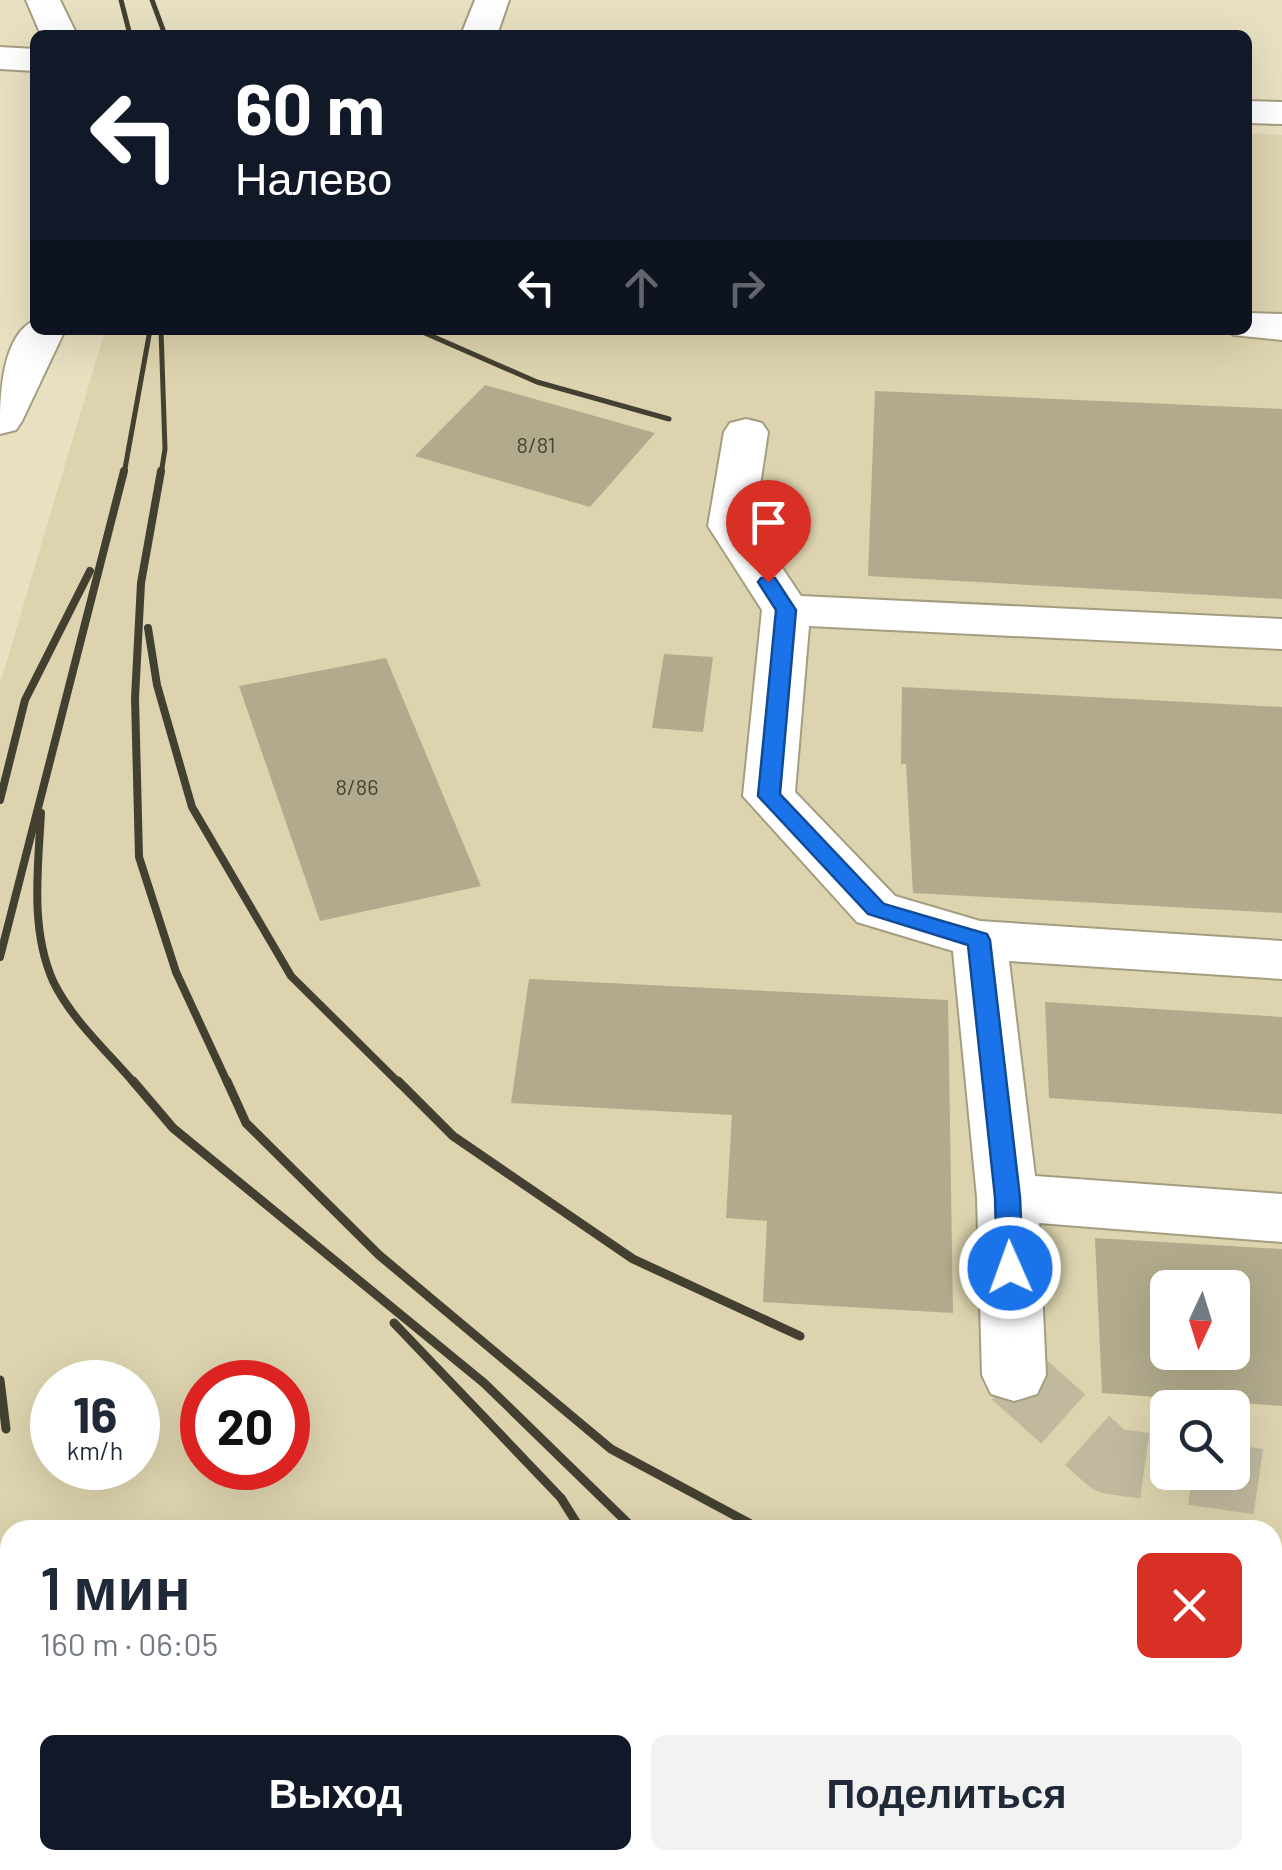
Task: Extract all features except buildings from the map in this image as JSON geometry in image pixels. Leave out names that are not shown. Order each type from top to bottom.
[{"type":"main road","points":[[43,0],[57,30]]},
{"type":"main road","points":[[481,30],[492,0]]},
{"type":"main road","points":[[0,58],[30,60]]},
{"type":"main road","points":[[1252,112],[1282,113]]},
{"type":"main road","points":[[1252,326],[1282,327]]},
{"type":"main road","points":[[0,421],[42,335]]},
{"type":"main road","points":[[746,432],[731,526],[786,610],[769,796],[876,909],[978,940],[1282,960]]},
{"type":"main road","points":[[786,610],[1282,634]]},
{"type":"main road","points":[[978,940],[1007,1197],[1014,1375]]},
{"type":"main road","points":[[1007,1197],[1282,1218]]},
{"type":"shaded area","points":[[1252,133],[1282,135],[1282,1520],[0,1520],[0,684],[104,335],[1252,335]]},
{"type":"tunnel","points":[[1014,1375],[1110,1461],[1150,1467]]},
{"type":"tunnel","points":[[1250,1480],[1282,1485]]},
{"type":"railway","points":[[121,0],[129,30]]},
{"type":"railway","points":[[152,0],[163,30]]},
{"type":"railway","points":[[124,474],[149,335]]},
{"type":"railway","points":[[161,335],[165,449],[161,474]]},
{"type":"railway","points":[[429,335],[537,382],[669,419]]},
{"type":"railway","points":[[0,957],[124,471]]},
{"type":"railway","points":[[161,471],[141,583],[135,698],[139,857],[176,972],[228,1084]]},
{"type":"railway","points":[[0,800],[25,700],[90,571]]},
{"type":"railway","points":[[148,628],[157,685],[192,807],[291,976],[400,1084]]},
{"type":"railway","points":[[41,813],[37,898],[46,961],[70,1009],[135,1084]]},
{"type":"railway","points":[[133,1081],[173,1128],[484,1383],[625,1520]]},
{"type":"railway","points":[[227,1081],[246,1123],[379,1255],[611,1449],[743,1520]]},
{"type":"railway","points":[[398,1081],[453,1136],[633,1259],[800,1336]]},
{"type":"railway","points":[[394,1323],[561,1498],[575,1520]]},
{"type":"railway","points":[[0,1380],[6,1429]]},
{"type":"route","points":[[768,582],[786,610],[769,796],[876,909],[978,940],[1007,1197],[1010,1268]]}]
